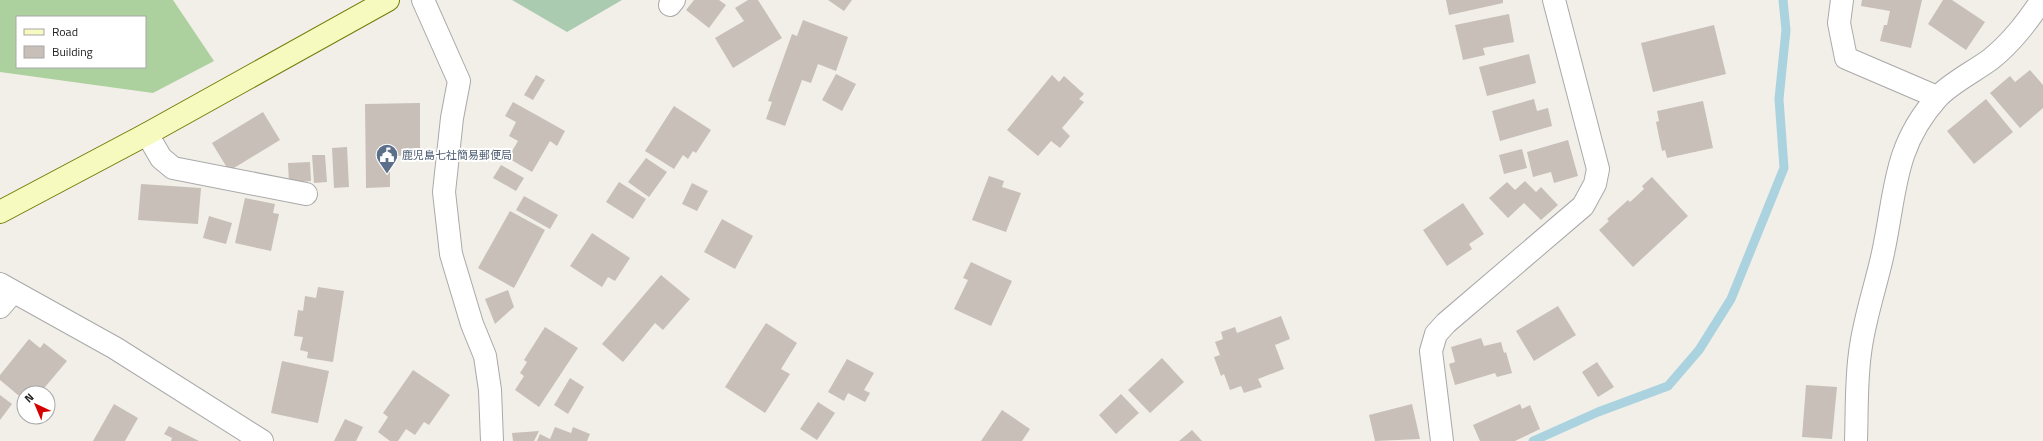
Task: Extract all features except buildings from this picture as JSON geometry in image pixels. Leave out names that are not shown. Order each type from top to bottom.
[{"type":"street","points":[[0,212],[147,134],[388,0]]},
{"type":"street","points":[[423,0],[459,81],[452,118],[444,192],[451,254],[472,324],[485,356],[490,390],[492,441]]},
{"type":"street","points":[[1442,441],[1431,351],[1436,334],[1446,323],[1583,206],[1596,184],[1598,169],[1554,0]]},
{"type":"street","points":[[1842,0],[1839,23],[1846,58],[1937,97]]},
{"type":"street","points":[[1856,441],[1860,354],[1866,320],[1883,252],[1895,181],[1904,151],[1916,125],[1937,97],[1991,59],[2019,33],[2042,0]]},
{"type":"street","points":[[147,134],[161,158],[173,168],[306,194]]},
{"type":"street","points":[[4,294],[115,348],[262,441]]},
{"type":"green space","points":[[0,0],[173,0],[214,61],[153,93],[0,72]]},
{"type":"green space","points":[[512,0],[622,0],[567,32]]},
{"type":"waterway","points":[[1533,441],[1598,412],[1668,386],[1699,350],[1731,299],[1784,168],[1779,99],[1786,30],[1783,0]]},
{"type":"place","name":"鹿児島七社簡易郵便局","points":[[387,174]]}]
